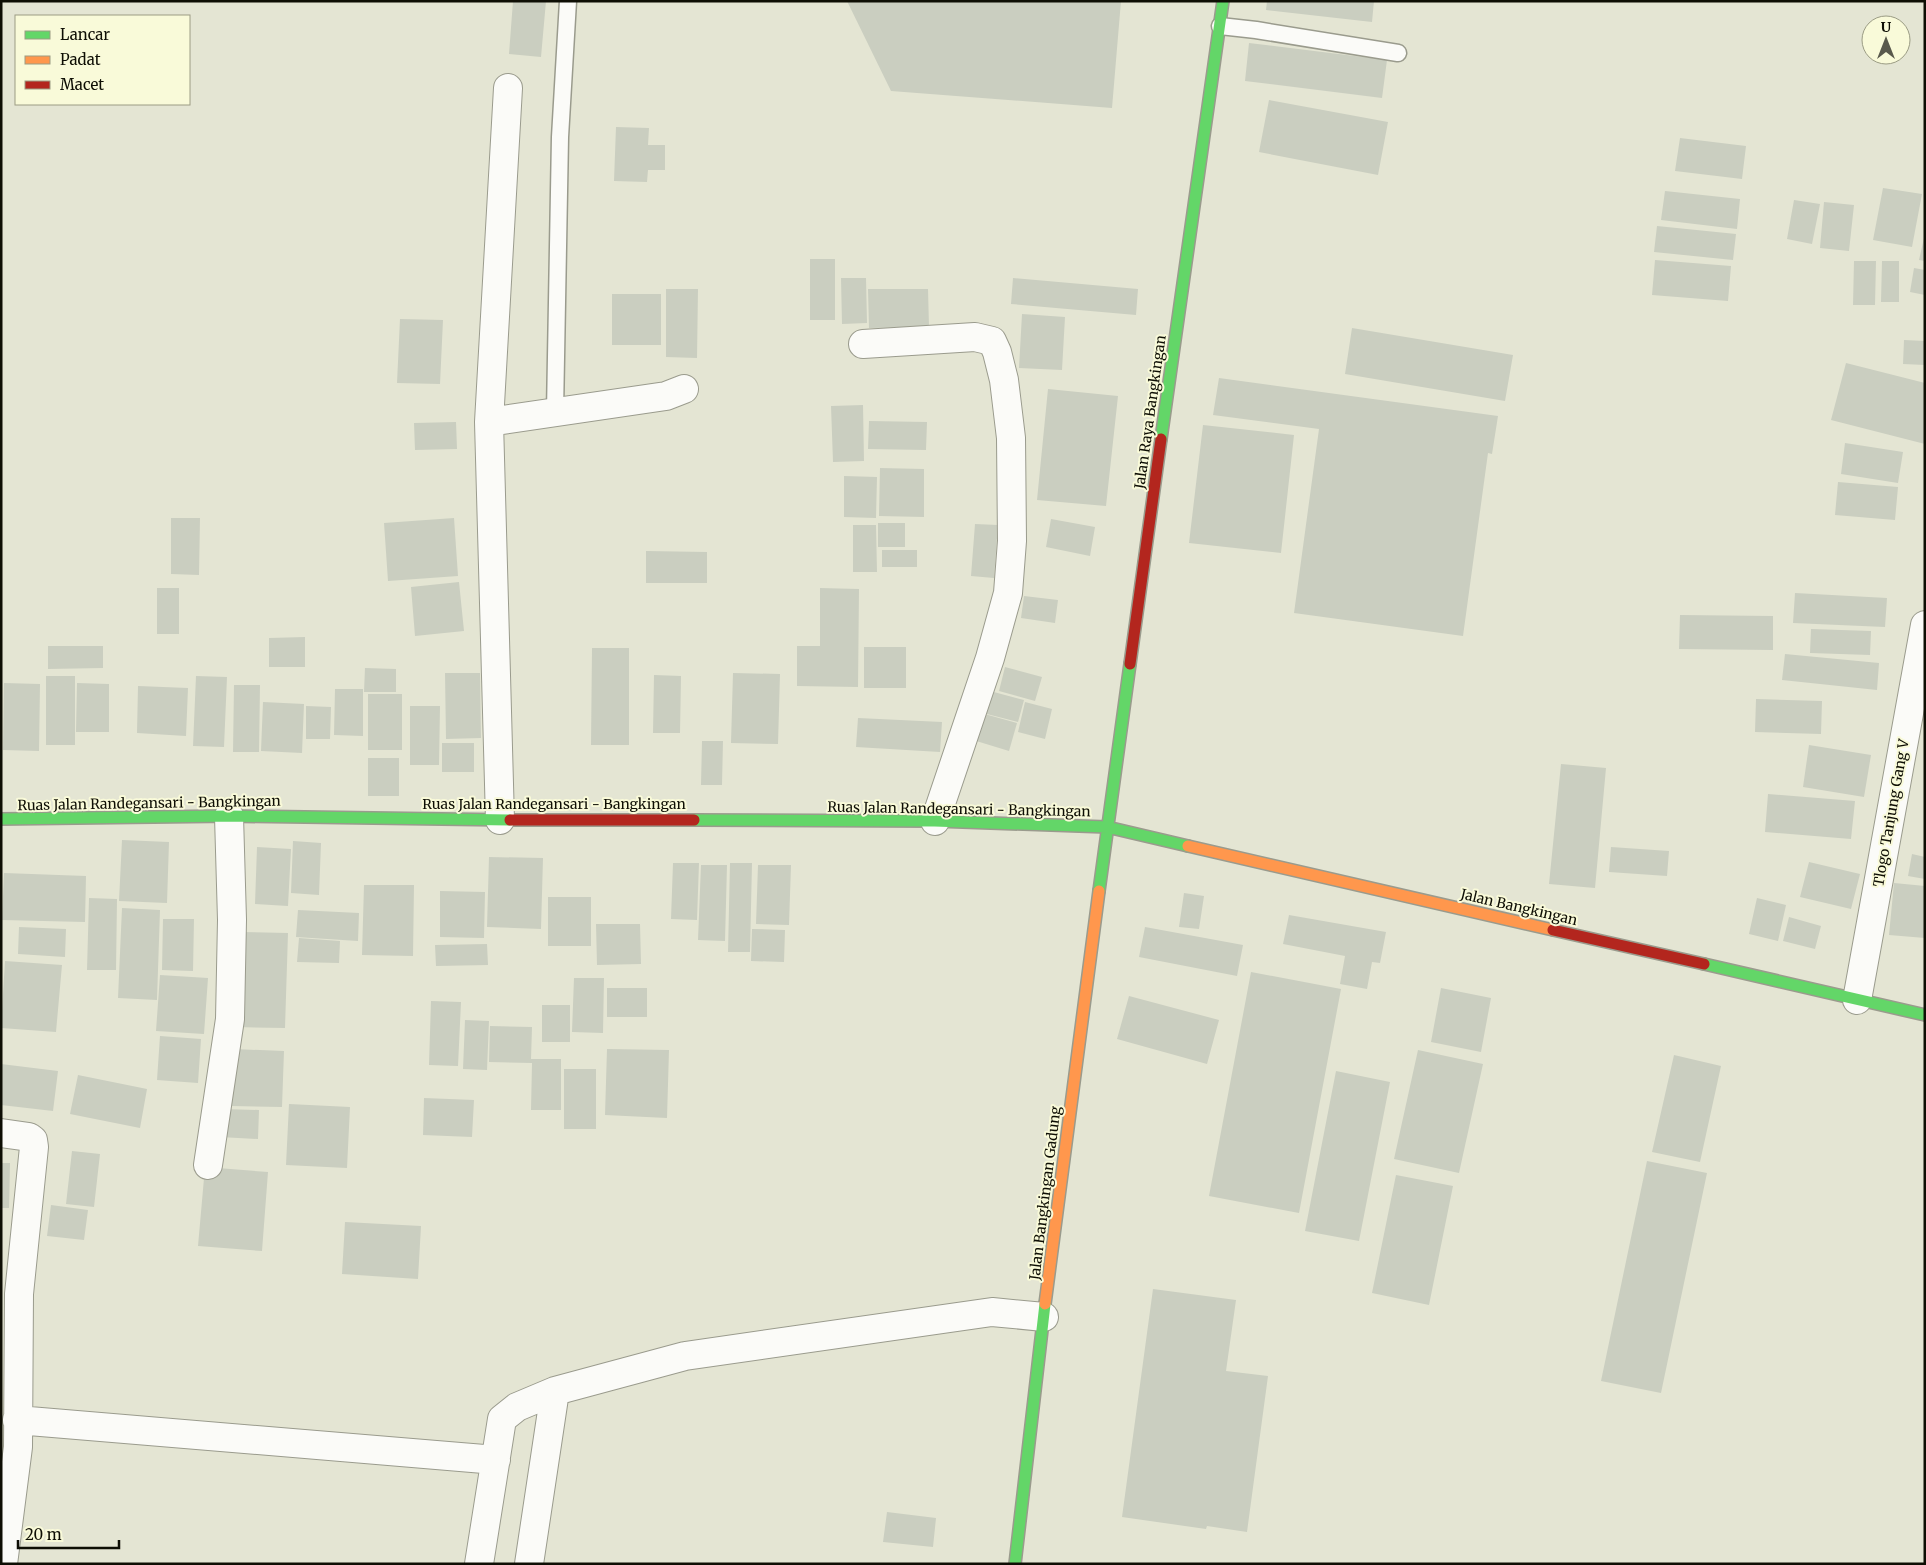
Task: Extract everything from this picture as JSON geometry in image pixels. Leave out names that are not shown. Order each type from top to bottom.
[{"type":"street","name":"Jalan Raya Bangkingan","points":[[1107,827],[1223,1]]},
{"type":"street","points":[[500,820],[489,422],[508,88]]},
{"type":"street","points":[[863,344],[975,337],[992,341],[998,352],[1004,380],[1011,438],[1012,541],[1008,593],[990,658],[935,821]]},
{"type":"street","points":[[489,422],[666,396],[684,389]]},
{"type":"street","name":"Tlogo Tanjung Gang V","points":[[1857,1000],[1925,626]]},
{"type":"street","points":[[208,1165],[230,1019],[232,920],[229,816]]},
{"type":"street","name":"Ruas Jalan Randegansari - Bangkingan","points":[[1,819],[229,816],[500,820],[935,821],[1107,827]]},
{"type":"street","name":"Jalan Bangkingan","points":[[1107,827],[1925,1015]]},
{"type":"street","name":"Jalan Bangkingan Gadung","points":[[1015,1564],[1044,1317],[1107,827]]},
{"type":"street","points":[[1,1133],[29,1137],[33,1140],[34,1147],[10,1293],[17,1420],[10,1446],[3,1564]]},
{"type":"street","points":[[479,1564],[502,1419],[517,1406],[554,1391],[685,1356],[992,1312],[1044,1317]]},
{"type":"street","points":[[529,1564],[554,1391]]},
{"type":"street","points":[[17,1420],[496,1460]]},
{"type":"lane","points":[[554,412],[560,137],[568,1]]},
{"type":"lane","points":[[1220,26],[1398,53]]},
{"type":"building","points":[[513,1],[546,1],[541,57],[509,54]]},
{"type":"building","points":[[847,1],[1121,1],[1112,108],[891,91]]},
{"type":"building","points":[[1267,1],[1374,1],[1372,22],[1266,10]]},
{"type":"building","points":[[1249,43],[1387,60],[1382,98],[1245,81]]},
{"type":"building","points":[[1269,100],[1388,122],[1378,175],[1259,152]]},
{"type":"building","points":[[616,127],[649,128],[648,145],[665,145],[665,170],[648,170],[647,182],[614,181]]},
{"type":"building","points":[[1680,138],[1746,146],[1742,179],[1675,171]]},
{"type":"building","points":[[1883,188],[1922,194],[1912,247],[1873,240]]},
{"type":"building","points":[[1665,191],[1740,199],[1737,229],[1661,220]]},
{"type":"building","points":[[1794,200],[1820,204],[1812,244],[1787,239]]},
{"type":"building","points":[[1824,202],[1854,205],[1849,251],[1820,248]]},
{"type":"building","points":[[1657,226],[1736,234],[1733,260],[1654,252]]},
{"type":"building","points":[[1925,238],[1925,261],[1919,260]]},
{"type":"building","points":[[810,259],[835,259],[835,320],[810,320]]},
{"type":"building","points":[[1655,260],[1731,266],[1728,301],[1652,295]]},
{"type":"building","points":[[1854,261],[1876,261],[1875,305],[1853,305]]},
{"type":"building","points":[[1882,261],[1899,261],[1899,302],[1881,302]]},
{"type":"building","points":[[1914,268],[1925,270],[1925,295],[1910,292]]},
{"type":"building","points":[[841,278],[866,278],[867,323],[842,324]]},
{"type":"building","points":[[1013,278],[1138,289],[1136,315],[1011,304]]},
{"type":"building","points":[[666,289],[698,289],[697,358],[666,357]]},
{"type":"building","points":[[868,289],[928,289],[929,327],[869,328]]},
{"type":"building","points":[[612,294],[661,294],[661,345],[612,345]]},
{"type":"building","points":[[1022,314],[1065,317],[1062,370],[1019,368]]},
{"type":"building","points":[[400,319],[443,320],[440,384],[397,383]]},
{"type":"building","points":[[1352,328],[1513,355],[1505,401],[1345,374]]},
{"type":"building","points":[[1904,340],[1925,341],[1925,365],[1903,364]]},
{"type":"building","points":[[1846,363],[1925,383],[1925,444],[1831,420]]},
{"type":"building","points":[[1219,378],[1498,416],[1492,454],[1488,453],[1463,636],[1294,613],[1319,429],[1213,415]]},
{"type":"building","points":[[1048,389],[1118,396],[1106,506],[1037,500]]},
{"type":"building","points":[[863,405],[864,461],[833,462],[831,406]]},
{"type":"building","points":[[869,421],[927,422],[926,450],[868,449]]},
{"type":"building","points":[[456,422],[457,449],[415,450],[414,423]]},
{"type":"building","points":[[1203,425],[1294,435],[1281,553],[1189,543]]},
{"type":"building","points":[[1845,443],[1903,452],[1898,483],[1841,474]]},
{"type":"building","points":[[880,468],[924,469],[924,517],[879,516]]},
{"type":"building","points":[[844,476],[877,477],[876,518],[844,517]]},
{"type":"building","points":[[1838,482],[1898,487],[1895,520],[1835,515]]},
{"type":"building","points":[[171,518],[200,518],[199,575],[171,574]]},
{"type":"building","points":[[454,518],[458,576],[388,581],[384,523]]},
{"type":"building","points":[[1051,519],[1095,527],[1090,556],[1046,547]]},
{"type":"building","points":[[878,523],[905,523],[905,547],[878,547]]},
{"type":"building","points":[[975,524],[998,525],[994,578],[971,576]]},
{"type":"building","points":[[853,525],[876,525],[877,572],[853,572]]},
{"type":"building","points":[[882,550],[917,550],[917,567],[882,567]]},
{"type":"building","points":[[646,551],[707,552],[707,583],[646,583]]},
{"type":"building","points":[[459,582],[464,631],[415,636],[411,587]]},
{"type":"building","points":[[157,588],[179,588],[179,634],[157,634]]},
{"type":"building","points":[[820,588],[859,589],[858,687],[797,686],[797,646],[820,646]]},
{"type":"building","points":[[1795,593],[1887,598],[1885,627],[1793,623]]},
{"type":"building","points":[[1024,596],[1058,600],[1055,623],[1021,618]]},
{"type":"building","points":[[1680,615],[1773,616],[1773,650],[1679,649]]},
{"type":"building","points":[[1811,629],[1871,631],[1870,655],[1810,653]]},
{"type":"building","points":[[305,637],[305,667],[269,667],[269,638]]},
{"type":"building","points":[[48,646],[103,646],[103,668],[48,669]]},
{"type":"building","points":[[864,647],[906,647],[906,688],[864,688]]},
{"type":"building","points":[[592,648],[629,648],[629,745],[591,745]]},
{"type":"building","points":[[1785,654],[1879,663],[1877,690],[1782,680]]},
{"type":"building","points":[[1005,667],[1042,677],[1035,701],[999,691]]},
{"type":"building","points":[[365,668],[396,669],[396,692],[364,692]]},
{"type":"building","points":[[445,673],[480,673],[481,738],[446,739]]},
{"type":"building","points":[[733,673],[780,674],[778,744],[731,743]]},
{"type":"building","points":[[654,675],[681,676],[680,733],[653,733]]},
{"type":"building","points":[[46,676],[75,676],[75,745],[46,745]]},
{"type":"building","points":[[196,676],[227,677],[224,747],[193,746]]},
{"type":"building","points":[[4,683],[40,684],[39,751],[3,750]]},
{"type":"building","points":[[77,683],[109,684],[109,732],[76,732]]},
{"type":"building","points":[[234,685],[260,685],[259,752],[233,752]]},
{"type":"building","points":[[138,686],[188,688],[186,736],[137,733]]},
{"type":"building","points":[[335,689],[363,689],[363,736],[334,735]]},
{"type":"building","points":[[990,691],[1024,700],[1018,722],[983,713]]},
{"type":"building","points":[[368,694],[402,694],[402,750],[368,750]]},
{"type":"building","points":[[1756,699],[1822,701],[1821,734],[1755,732]]},
{"type":"building","points":[[263,702],[304,704],[302,753],[261,751]]},
{"type":"building","points":[[1025,702],[1052,709],[1045,739],[1018,732]]},
{"type":"building","points":[[306,706],[331,707],[330,739],[306,739]]},
{"type":"building","points":[[410,706],[440,706],[439,765],[410,765]]},
{"type":"building","points":[[981,713],[1017,723],[1009,751],[973,740]]},
{"type":"building","points":[[858,718],[942,722],[940,752],[856,747]]},
{"type":"building","points":[[702,741],[723,741],[722,785],[701,785]]},
{"type":"building","points":[[442,743],[474,743],[474,772],[442,772]]},
{"type":"building","points":[[1809,745],[1871,755],[1864,797],[1803,787]]},
{"type":"building","points":[[368,758],[399,758],[399,796],[368,796]]},
{"type":"building","points":[[1561,764],[1606,768],[1595,888],[1549,884]]},
{"type":"building","points":[[1768,794],[1855,801],[1851,839],[1765,832]]},
{"type":"building","points":[[122,840],[169,842],[167,903],[119,901]]},
{"type":"building","points":[[293,841],[321,843],[319,895],[291,893]]},
{"type":"building","points":[[257,847],[291,849],[288,906],[255,904]]},
{"type":"building","points":[[1611,847],[1669,851],[1667,876],[1609,872]]},
{"type":"building","points":[[1912,854],[1925,857],[1925,879],[1908,876]]},
{"type":"building","points":[[489,857],[543,858],[541,929],[487,927]]},
{"type":"building","points":[[1809,862],[1860,874],[1851,909],[1800,897]]},
{"type":"building","points":[[673,863],[699,863],[697,920],[671,919]]},
{"type":"building","points":[[730,863],[752,863],[750,952],[728,952]]},
{"type":"building","points":[[701,865],[727,865],[725,941],[698,940]]},
{"type":"building","points":[[758,865],[791,865],[789,925],[756,924]]},
{"type":"building","points":[[4,873],[86,876],[85,922],[2,920]]},
{"type":"building","points":[[1894,883],[1925,886],[1925,938],[1889,935]]},
{"type":"building","points":[[364,885],[414,885],[413,956],[362,955]]},
{"type":"building","points":[[440,891],[485,892],[484,938],[440,937]]},
{"type":"building","points":[[1184,893],[1204,896],[1199,929],[1179,927]]},
{"type":"building","points":[[548,897],[591,897],[591,946],[548,946]]},
{"type":"building","points":[[89,898],[117,899],[116,970],[87,970]]},
{"type":"building","points":[[1757,898],[1786,905],[1778,941],[1749,934]]},
{"type":"building","points":[[122,908],[160,910],[157,1000],[118,998]]},
{"type":"building","points":[[298,910],[359,913],[358,941],[296,937]]},
{"type":"building","points":[[1289,915],[1386,932],[1380,963],[1372,962],[1367,989],[1340,984],[1345,956],[1283,944]]},
{"type":"building","points":[[1789,917],[1821,926],[1815,949],[1783,941]]},
{"type":"building","points":[[163,919],[194,919],[193,971],[162,970]]},
{"type":"building","points":[[596,924],[640,924],[641,964],[597,965]]},
{"type":"building","points":[[19,927],[66,929],[65,957],[18,954]]},
{"type":"building","points":[[1145,927],[1243,945],[1237,976],[1139,957]]},
{"type":"building","points":[[752,929],[785,930],[784,962],[751,961]]},
{"type":"building","points":[[239,932],[288,933],[285,1028],[235,1027]]},
{"type":"building","points":[[299,938],[340,941],[339,963],[297,962]]},
{"type":"building","points":[[487,944],[488,965],[436,966],[435,945]]},
{"type":"building","points":[[5,961],[62,965],[56,1032],[1,1028]]},
{"type":"building","points":[[1251,972],[1341,989],[1299,1213],[1209,1196]]},
{"type":"building","points":[[160,975],[208,978],[204,1034],[156,1031]]},
{"type":"building","points":[[574,978],[604,978],[603,1033],[572,1032]]},
{"type":"building","points":[[607,988],[647,988],[647,1017],[607,1017]]},
{"type":"building","points":[[1441,988],[1491,998],[1481,1052],[1431,1042]]},
{"type":"building","points":[[1129,996],[1219,1020],[1207,1064],[1117,1039]]},
{"type":"building","points":[[431,1001],[461,1002],[458,1066],[429,1065]]},
{"type":"building","points":[[542,1005],[570,1005],[570,1042],[542,1042]]},
{"type":"building","points":[[465,1020],[489,1021],[487,1070],[463,1069]]},
{"type":"building","points":[[490,1026],[532,1027],[531,1059],[561,1059],[561,1110],[531,1110],[532,1063],[489,1062]]},
{"type":"building","points":[[160,1036],[201,1039],[198,1083],[157,1080]]},
{"type":"building","points":[[234,1049],[284,1051],[282,1107],[231,1106]]},
{"type":"building","points":[[607,1049],[669,1050],[667,1118],[605,1115]]},
{"type":"building","points":[[1418,1050],[1483,1064],[1459,1173],[1394,1159]]},
{"type":"building","points":[[1674,1055],[1721,1066],[1700,1162],[1652,1152]]},
{"type":"building","points":[[1,1064],[58,1071],[53,1111],[1,1105]]},
{"type":"building","points":[[564,1069],[596,1069],[596,1129],[564,1129]]},
{"type":"building","points":[[1336,1071],[1390,1082],[1359,1241],[1305,1231]]},
{"type":"building","points":[[78,1075],[147,1089],[140,1128],[70,1114]]},
{"type":"building","points":[[424,1098],[474,1100],[472,1137],[423,1135]]},
{"type":"building","points":[[289,1104],[350,1107],[347,1168],[286,1165]]},
{"type":"building","points":[[222,1109],[259,1110],[258,1139],[220,1137]]},
{"type":"building","points":[[72,1151],[100,1154],[94,1207],[66,1204]]},
{"type":"building","points":[[1647,1161],[1707,1173],[1661,1393],[1601,1381]]},
{"type":"building","points":[[1,1163],[10,1163],[9,1208],[1,1208]]},
{"type":"building","points":[[205,1167],[268,1172],[262,1251],[198,1246]]},
{"type":"building","points":[[1396,1175],[1453,1186],[1429,1305],[1372,1293]]},
{"type":"building","points":[[51,1205],[88,1210],[84,1240],[47,1236]]},
{"type":"building","points":[[345,1222],[421,1226],[418,1279],[342,1274]]},
{"type":"building","points":[[1153,1289],[1236,1300],[1226,1371],[1268,1376],[1247,1532],[1207,1526],[1206,1529],[1122,1517]]},
{"type":"building","points":[[887,1512],[936,1518],[933,1547],[883,1542]]},
{"type":"traffic: fast","points":[[1161,439],[1223,1]]},
{"type":"traffic: fast","points":[[1099,891],[1130,664]]},
{"type":"traffic: fast","points":[[1,819],[229,816],[510,820]]},
{"type":"traffic: fast","points":[[694,820],[935,821],[1107,827],[1188,846]]},
{"type":"traffic: fast","points":[[1704,964],[1925,1015]]},
{"type":"traffic: fast","points":[[1015,1564],[1045,1304]]},
{"type":"traffic: slow","points":[[1188,846],[1553,930]]},
{"type":"traffic: slow","points":[[1045,1304],[1099,891]]},
{"type":"traffic: jam","points":[[1130,664],[1161,439]]},
{"type":"traffic: jam","points":[[510,820],[694,820]]},
{"type":"traffic: jam","points":[[1553,930],[1704,964]]}]
